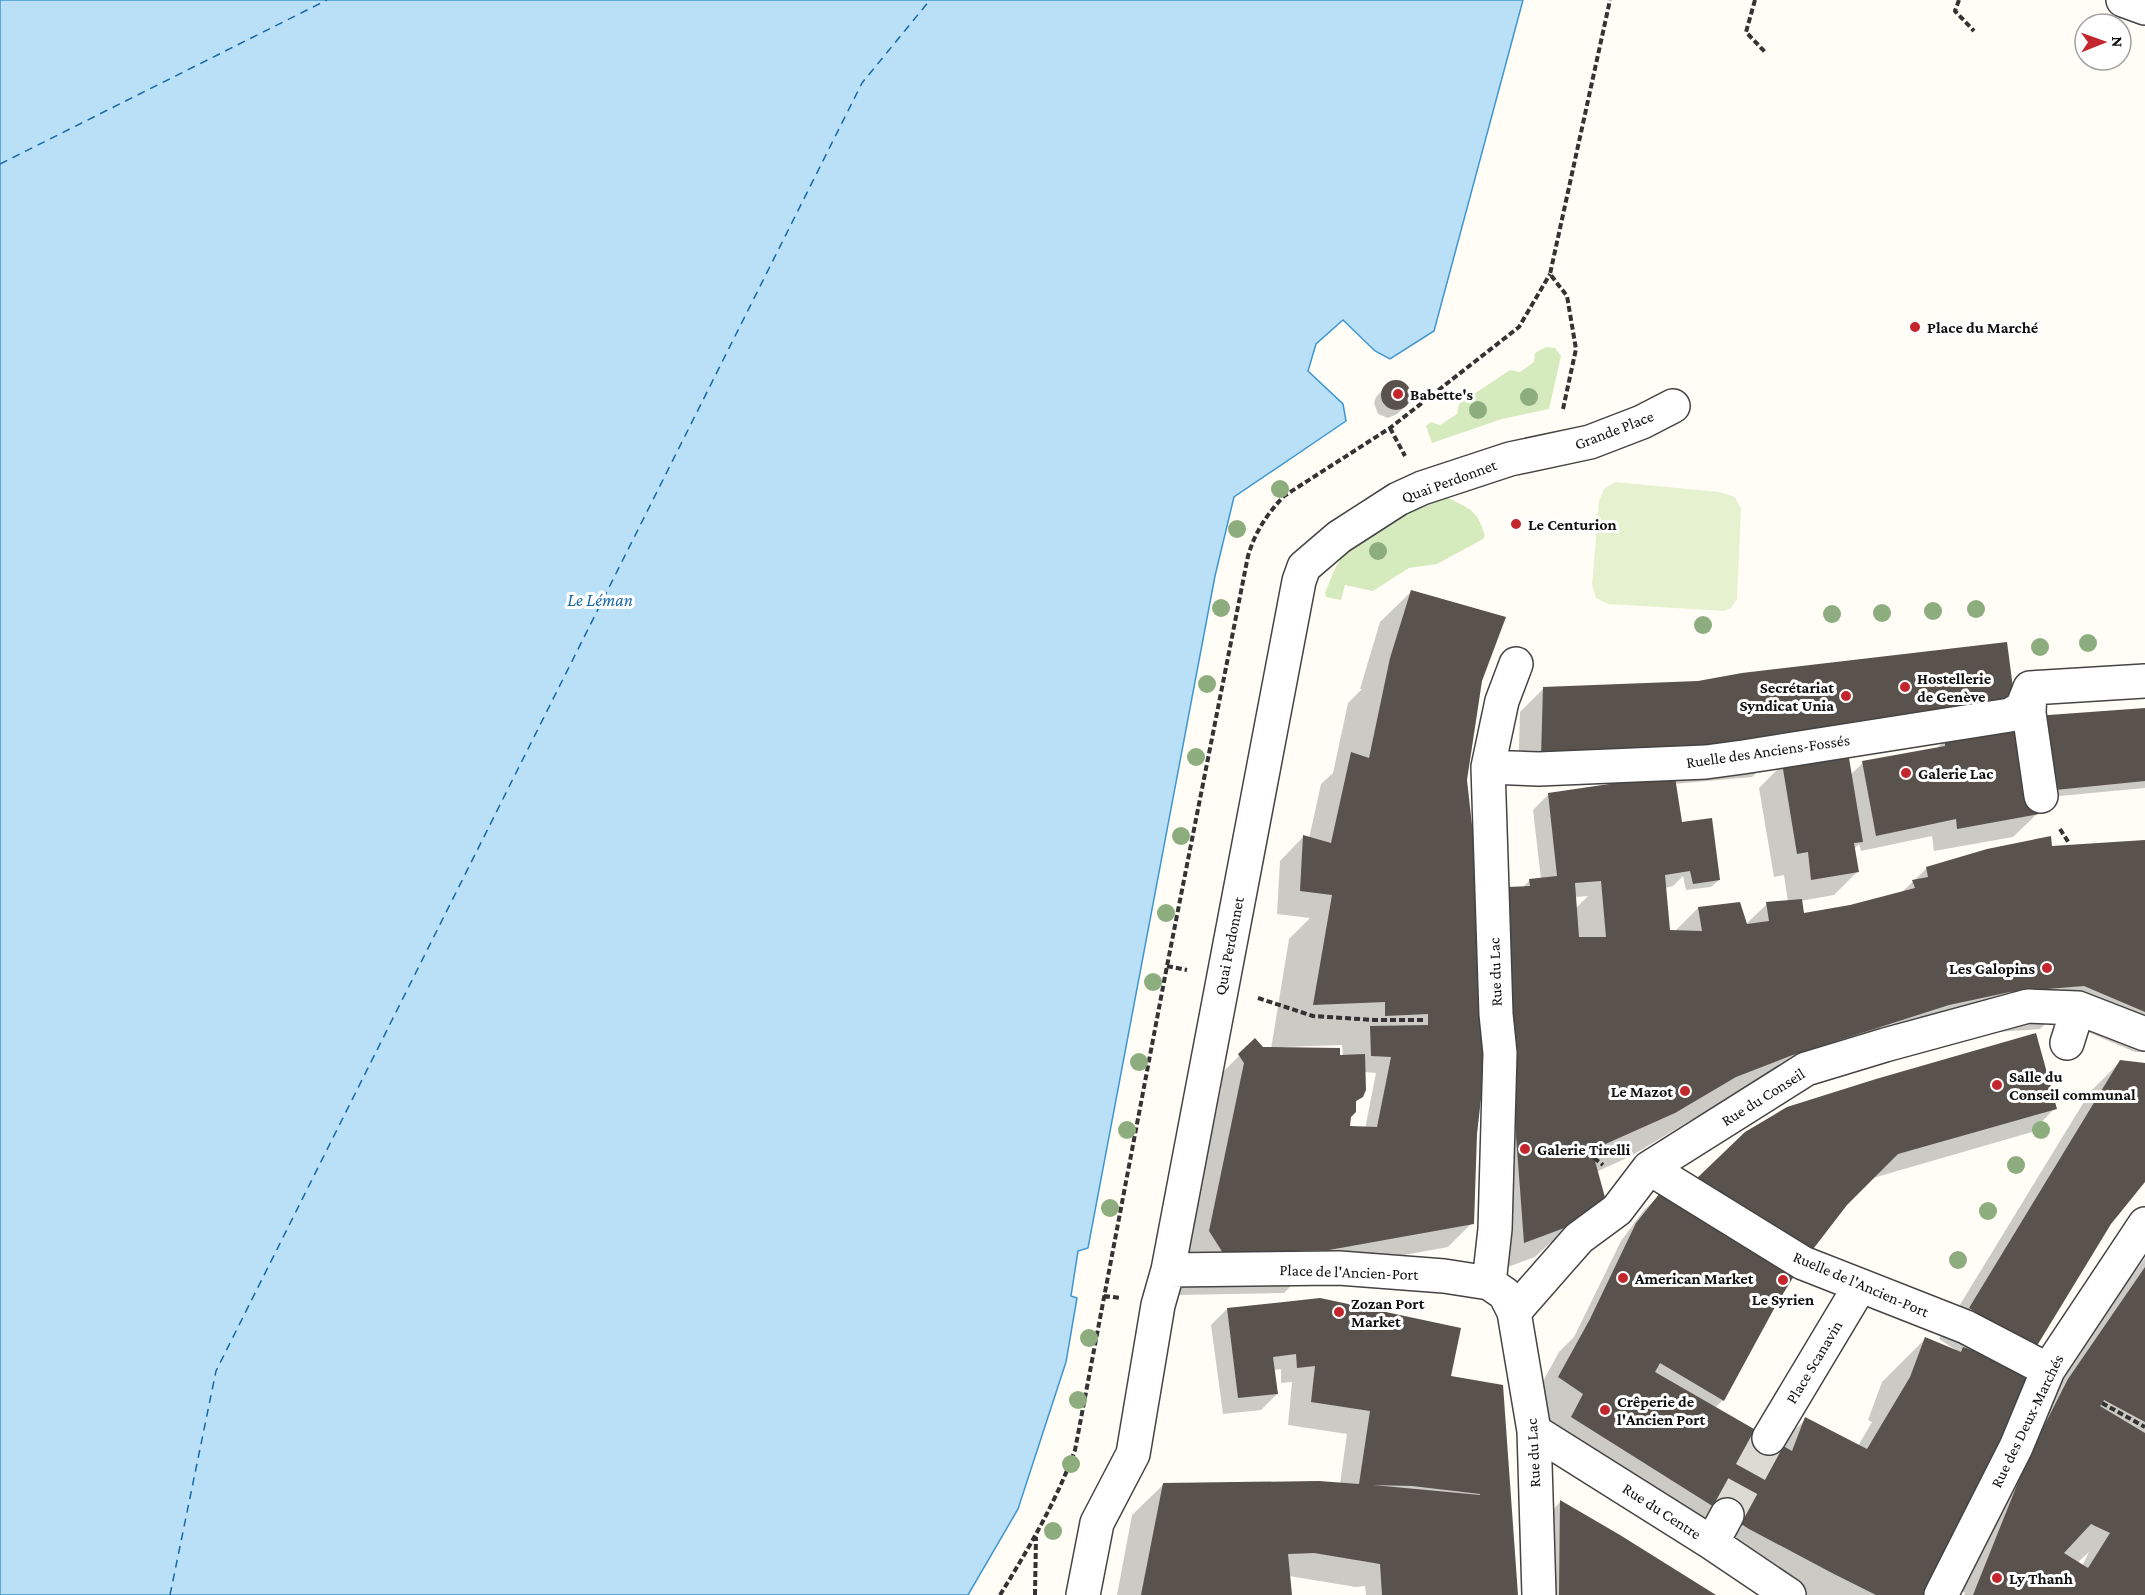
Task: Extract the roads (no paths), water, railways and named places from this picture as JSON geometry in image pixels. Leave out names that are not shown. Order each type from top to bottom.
[{"type":"street","points":[[2123,0],[2145,8]]},
{"type":"street","name":"Grande Place","points":[[1555,451],[1590,442],[1642,422],[1673,406]]},
{"type":"street","name":"Quai Perdonnet","points":[[1083,1595],[1097,1523],[1133,1454],[1158,1305],[1168,1270],[1299,581],[1304,567],[1339,537],[1398,499],[1422,488],[1510,459],[1555,451]]},
{"type":"street","name":"Rue du Lac","points":[[1489,1283],[1495,1229],[1500,1053],[1496,1014],[1488,767],[1502,701],[1516,664]]},
{"type":"street","points":[[2041,796],[2029,713],[2030,688],[2145,681]]},
{"type":"street","name":"Ruelle des Anciens-Fossés","points":[[1488,767],[1551,769],[1706,762],[1743,757],[2010,715],[2022,708],[2030,688]]},
{"type":"street","name":"Rue du Conseil","points":[[1514,1312],[1579,1238],[1617,1210],[1649,1168],[1806,1069],[2028,1006],[2078,1008],[2145,1034]]},
{"type":"street","points":[[2067,1043],[2078,1008]]},
{"type":"street","name":"Ruelle de l'Ancien-Port","points":[[1649,1168],[1803,1263],[1966,1327],[2048,1370]]},
{"type":"street","name":"Rue des Deux-Marchés","points":[[1941,1595],[2016,1447],[2048,1370],[2145,1224]]},
{"type":"street","name":"Place de l'Ancien-Port","points":[[1168,1270],[1339,1268],[1444,1276],[1489,1283]]},
{"type":"street","points":[[1489,1283],[1505,1294],[1514,1312]]},
{"type":"street","name":"Place Scanavin","points":[[1769,1438],[1860,1286]]},
{"type":"street","name":"Rue du Lac","points":[[1514,1312],[1534,1431],[1539,1595]]},
{"type":"street","name":"Rue du Centre","points":[[1534,1431],[1719,1529],[1789,1595]]},
{"type":"water","name":"Le Léman","points":[[0,0],[1523,0],[1434,331],[1390,359],[1375,351],[1343,320],[1316,344],[1308,371],[1343,404],[1346,421],[1234,497],[1215,576],[1088,1248],[1078,1251],[1071,1296],[1077,1298],[1066,1362],[1018,1509],[968,1595],[0,1595]]},
{"type":"tunnel","points":[[1727,1515],[1769,1438]]},
{"type":"place","name":"Place du Marché","points":[[1915,327]]},
{"type":"place","name":"Babette's","points":[[1398,394]]},
{"type":"place","name":"Le Centurion","points":[[1516,524]]},
{"type":"place","name":"Hostellerie de Genève","points":[[1905,687]]},
{"type":"place","name":"Secrétariat Syndicat Unia","points":[[1846,696]]},
{"type":"place","name":"Galerie Lac","points":[[1906,773]]},
{"type":"place","name":"Les Galopins","points":[[2047,968]]},
{"type":"place","name":"Salle du Conseil communal","points":[[1997,1085]]},
{"type":"place","name":"Le Mazot","points":[[1685,1091]]},
{"type":"place","name":"Galerie Tirelli","points":[[1525,1149]]},
{"type":"place","name":"American Market","points":[[1623,1278]]},
{"type":"place","name":"Le Syrien","points":[[1783,1280]]},
{"type":"place","name":"Zozan Port Market","points":[[1339,1312]]},
{"type":"place","name":"Crêperie de l'Ancien Port","points":[[1605,1410]]},
{"type":"place","name":"Ly Thanh","points":[[1997,1578]]}]
